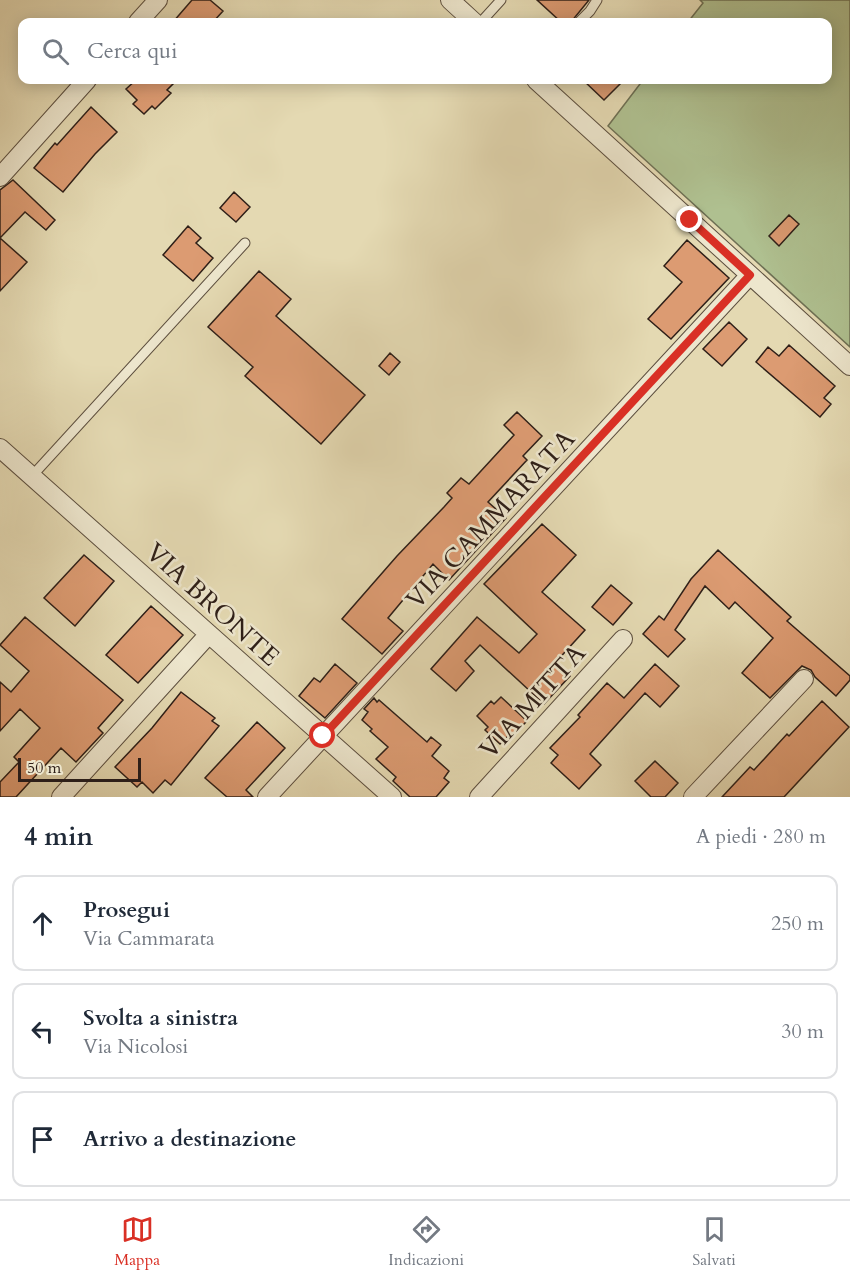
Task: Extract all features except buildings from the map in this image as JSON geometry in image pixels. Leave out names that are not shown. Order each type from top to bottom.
[{"type":"street","points":[[142,18],[158,0]]},
{"type":"street","points":[[450,0],[470,18]]},
{"type":"street","points":[[0,177],[83,84]]},
{"type":"street","points":[[540,84],[850,366]]},
{"type":"street","name":"VIA CAMMARATA","points":[[267,797],[750,275]]},
{"type":"street","name":"VIA BRONTE","points":[[0,448],[323,736],[384,795]]},
{"type":"street","points":[[61,797],[209,634]]},
{"type":"street","name":"VIA MITTA","points":[[479,797],[623,639]]},
{"type":"street","points":[[693,797],[804,679]]},
{"type":"lane","points":[[485,18],[501,0]]},
{"type":"lane","points":[[583,18],[597,0]]},
{"type":"lane","points":[[32,476],[245,243]]},
{"type":"green space","points":[[700,0],[850,0],[850,347],[608,126],[640,84],[832,84],[832,18],[691,18],[703,3]]},
{"type":"route","points":[[323,736],[750,275],[690,220]]}]
